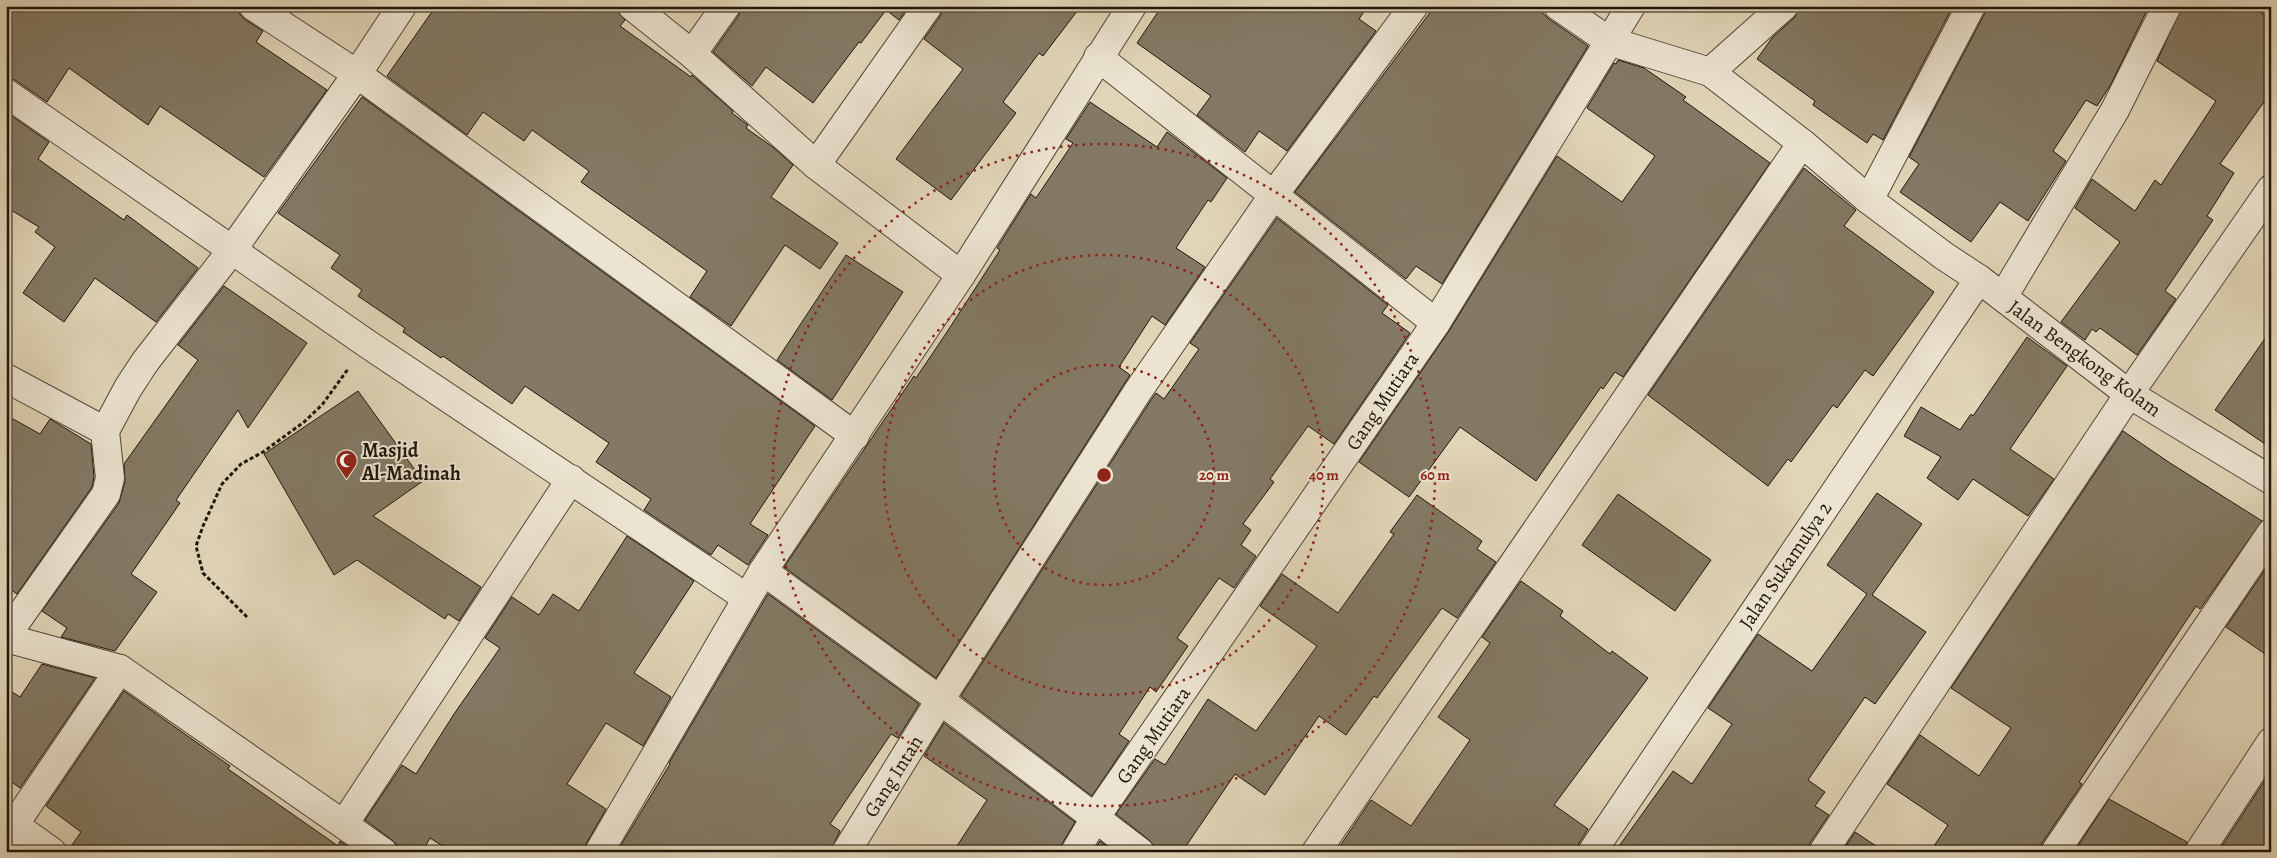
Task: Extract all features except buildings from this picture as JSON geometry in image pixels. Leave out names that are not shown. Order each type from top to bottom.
[{"type":"street","points":[[254,6],[357,74],[855,436]]},
{"type":"street","points":[[383,852],[120,669],[6,637],[106,494],[110,478],[105,431],[128,388],[145,362],[232,250],[357,74],[402,6]]},
{"type":"street","points":[[632,6],[692,54],[816,165],[961,275]]},
{"type":"street","points":[[692,54],[726,6]]},
{"type":"street","points":[[816,165],[928,6]]},
{"type":"street","points":[[600,852],[763,571],[961,275],[1132,6]]},
{"type":"street","name":"Gang Intan","points":[[846,852],[940,700],[1138,391],[1273,196],[1414,6]]},
{"type":"street","points":[[1558,6],[1609,41],[1710,72],[1784,6]]},
{"type":"street","name":"Gang Mutiara","points":[[1075,852],[1095,818],[1436,323],[1631,6]]},
{"type":"street","points":[[1870,200],[1971,6]]},
{"type":"street","points":[[2003,297],[2115,110],[2167,6]]},
{"type":"street","points":[[1098,57],[1436,323]]},
{"type":"street","name":"Jalan Bengkong Kolam","points":[[1710,72],[1802,143],[1870,200],[1944,256],[1979,279],[2129,394],[2270,479]]},
{"type":"street","points":[[6,93],[366,343],[747,598]]},
{"type":"street","points":[[1316,852],[1802,143]]},
{"type":"street","points":[[1823,852],[2129,394],[2271,188]]},
{"type":"street","name":"Jalan Sukamulya 2","points":[[1592,852],[1979,279]]},
{"type":"street","points":[[6,378],[105,431]]},
{"type":"street","points":[[344,824],[571,479]]},
{"type":"street","points":[[2056,852],[2271,533]]},
{"type":"street","points":[[763,571],[940,700],[1140,852]]},
{"type":"street","points":[[52,852],[9,827],[120,669]]},
{"type":"street","points":[[2199,852],[2271,742]]},
{"type":"path","points":[[247,617],[204,573],[196,546],[213,503],[222,484],[241,464],[285,437],[322,405],[366,343]]},
{"type":"place","name":"Masjid Al-Madinah","points":[[346,480]]}]
